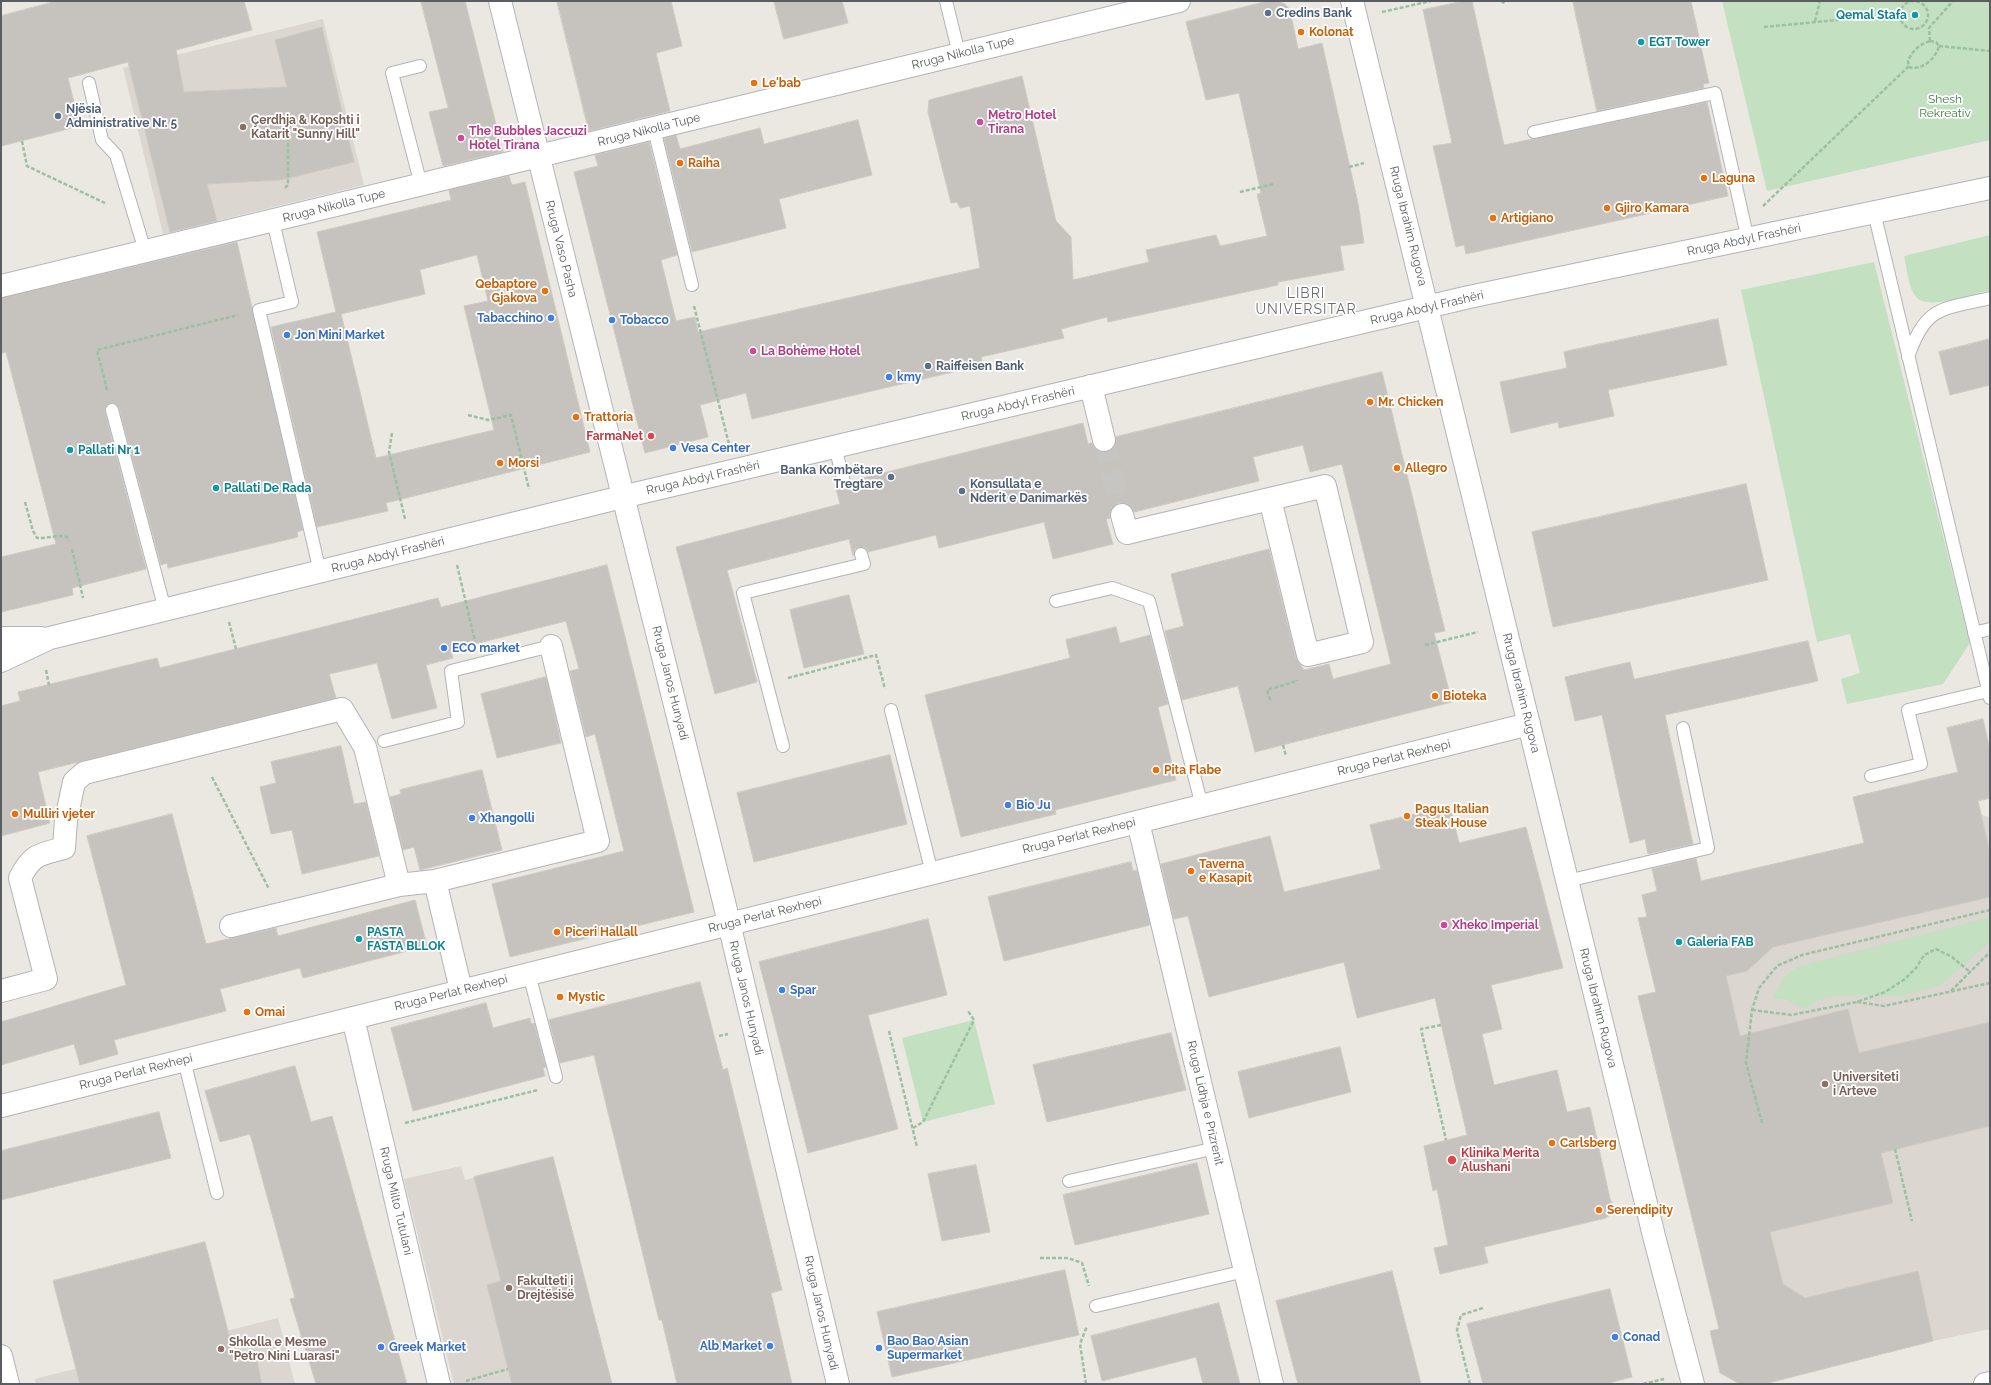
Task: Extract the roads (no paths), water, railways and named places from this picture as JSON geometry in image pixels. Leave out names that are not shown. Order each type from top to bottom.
[{"type":"street","name":"Rruga Vaso Pasha","points":[[500,1],[622,497]]},
{"type":"street","name":"Rruga Nikolla Tupe","points":[[1,286],[1179,1]]},
{"type":"street","name":"Rruga Ibrahim Rugova","points":[[1354,10],[1655,1240],[1693,1384]]},
{"type":"street","name":"Rruga Abdyl Frashëri","points":[[1,660],[50,638],[622,497],[1746,232],[1874,212],[1990,188]]},
{"type":"street","points":[[1091,386],[1104,440]]},
{"type":"street","points":[[1122,515],[1127,533],[1270,499],[1325,486],[1362,642],[1308,655],[1270,499]]},
{"type":"street","name":"Rruga Janos Hunyadi","points":[[622,497],[729,924],[838,1384]]},
{"type":"street","name":"Rruga Abdyl Frashëri","points":[[1,638],[50,638]]},
{"type":"street","points":[[231,926],[399,885],[435,881],[598,841],[551,646]]},
{"type":"street","points":[[1,991],[46,979],[20,878],[28,863],[42,854],[64,848],[66,820],[74,782],[84,773],[342,709],[365,747],[399,885]]},
{"type":"street","name":"Rruga Perlat Rexhepi","points":[[1,1106],[1529,724]]},
{"type":"street","name":"Rruga Lidhja e Prizrenit","points":[[1138,822],[1272,1384]]},
{"type":"street","points":[[435,881],[461,990]]},
{"type":"street","name":"Rruga Milto Tutulani","points":[[353,1018],[439,1384]]},
{"type":"street","points":[[1,1356],[8,1384]]},
{"type":"street","points":[[1986,1384],[1990,1383]]},
{"type":"lane","points":[[946,1],[959,54]]},
{"type":"lane","points":[[420,66],[392,73],[421,185]]},
{"type":"lane","points":[[88,83],[102,140],[116,155],[145,251]]},
{"type":"lane","points":[[1534,132],[1714,93],[1746,232]]},
{"type":"lane","points":[[654,129],[692,285]]},
{"type":"lane","points":[[1871,776],[1921,764],[1908,710],[1989,695],[1874,212]]},
{"type":"lane","points":[[273,221],[292,302],[259,310],[320,572]]},
{"type":"lane","points":[[1908,357],[1915,337],[1924,322],[1936,311],[1990,298]]},
{"type":"lane","points":[[112,410],[165,610]]},
{"type":"lane","points":[[835,447],[844,482]]},
{"type":"lane","points":[[783,746],[743,593],[864,564],[861,554]]},
{"type":"lane","points":[[1056,601],[1112,588],[1149,601],[1202,806]]},
{"type":"lane","points":[[1974,633],[1990,629]]},
{"type":"lane","points":[[384,741],[458,722],[451,670],[551,646]]},
{"type":"lane","points":[[891,710],[932,873]]},
{"type":"lane","points":[[1567,881],[1708,848],[1683,728]]},
{"type":"lane","points":[[529,974],[556,1078]]},
{"type":"lane","points":[[184,1060],[218,1193]]},
{"type":"lane","points":[[1069,1181],[1216,1148]]},
{"type":"lane","points":[[1096,1306],[1245,1271]]},
{"type":"tunnel","points":[[1104,440],[1122,515]]},
{"type":"place","name":"Credins Bank","points":[[1268,13]]},
{"type":"place","name":"Qemal Stafa","points":[[1915,15]]},
{"type":"place","name":"Kolonat","points":[[1301,32]]},
{"type":"place","name":"EGT Tower","points":[[1641,42]]},
{"type":"place","name":"Le'bab","points":[[754,83]]},
{"type":"place","name":"Njësia Administrative Nr. 5","points":[[58,116]]},
{"type":"place","name":"Metro Hotel Tirana","points":[[980,122]]},
{"type":"place","name":"Çerdhja & Kopshti i Katarit \"Sunny Hill\"","points":[[243,127]]},
{"type":"place","name":"The Bubbles Jaccuzi Hotel Tirana","points":[[461,138]]},
{"type":"place","name":"Raiha","points":[[680,163]]},
{"type":"place","name":"Laguna","points":[[1704,178]]},
{"type":"place","name":"Gjiro Kamara","points":[[1607,208]]},
{"type":"place","name":"Artigiano","points":[[1493,218]]},
{"type":"place","name":"Qebaptore Gjakova","points":[[545,291]]},
{"type":"place","name":"Tabacchino","points":[[551,318]]},
{"type":"place","name":"Tobacco","points":[[612,320]]},
{"type":"place","name":"Jon Mini Market","points":[[287,335]]},
{"type":"place","name":"La Bohème Hotel","points":[[753,351]]},
{"type":"place","name":"Raiffeisen Bank","points":[[928,366]]},
{"type":"place","name":"kmy","points":[[889,377]]},
{"type":"place","name":"Mr. Chicken","points":[[1370,402]]},
{"type":"place","name":"Trattoria","points":[[576,417]]},
{"type":"place","name":"FarmaNet","points":[[651,436]]},
{"type":"place","name":"Vesa Center","points":[[673,448]]},
{"type":"place","name":"Pallati Nr 1","points":[[70,450]]},
{"type":"place","name":"Morsi","points":[[500,463]]},
{"type":"place","name":"Allegro","points":[[1397,468]]},
{"type":"place","name":"Banka Kombëtare Tregtare","points":[[891,477]]},
{"type":"place","name":"Pallati De Rada","points":[[216,488]]},
{"type":"place","name":"Konsullata e Nderit e Danimarkës","points":[[962,491]]},
{"type":"place","name":"ECO market","points":[[444,648]]},
{"type":"place","name":"Bioteka","points":[[1435,696]]},
{"type":"place","name":"Pita Flabe","points":[[1156,770]]},
{"type":"place","name":"Bio Ju","points":[[1008,805]]},
{"type":"place","name":"Mulliri vjeter","points":[[15,814]]},
{"type":"place","name":"Pagus Italian Steak House","points":[[1407,816]]},
{"type":"place","name":"Xhangolli","points":[[472,818]]},
{"type":"place","name":"Taverna e Kasapit","points":[[1191,871]]},
{"type":"place","name":"Xheko Imperial","points":[[1444,925]]},
{"type":"place","name":"Piceri Hallall","points":[[557,932]]},
{"type":"place","name":"PASTA FASTA BLLOK","points":[[359,939]]},
{"type":"place","name":"Galeria FAB","points":[[1679,942]]},
{"type":"place","name":"Spar","points":[[782,990]]},
{"type":"place","name":"Mystic","points":[[560,997]]},
{"type":"place","name":"Omai","points":[[247,1012]]},
{"type":"place","name":"Universiteti i Arteve","points":[[1825,1084]]},
{"type":"place","name":"Carlsberg","points":[[1552,1143]]},
{"type":"place","name":"Klinika Merita Alushani","points":[[1452,1160]]},
{"type":"place","name":"Serendipity","points":[[1599,1210]]},
{"type":"place","name":"Fakulteti i Drejtësisë","points":[[509,1288]]},
{"type":"place","name":"Conad","points":[[1615,1337]]},
{"type":"place","name":"Alb Market","points":[[770,1346]]},
{"type":"place","name":"Greek Market","points":[[381,1347]]},
{"type":"place","name":"Bao Bao Asian Supermarket","points":[[879,1348]]},
{"type":"place","name":"Shkolla e Mesme \"Petro Nini Luarasi\"","points":[[221,1349]]},
{"type":"district","name":"LIBRI UNIVERSITAR","points":[[1306,302]]},
{"type":"park label","name":"Shesh Rekreativ","points":[[1945,106]]}]
